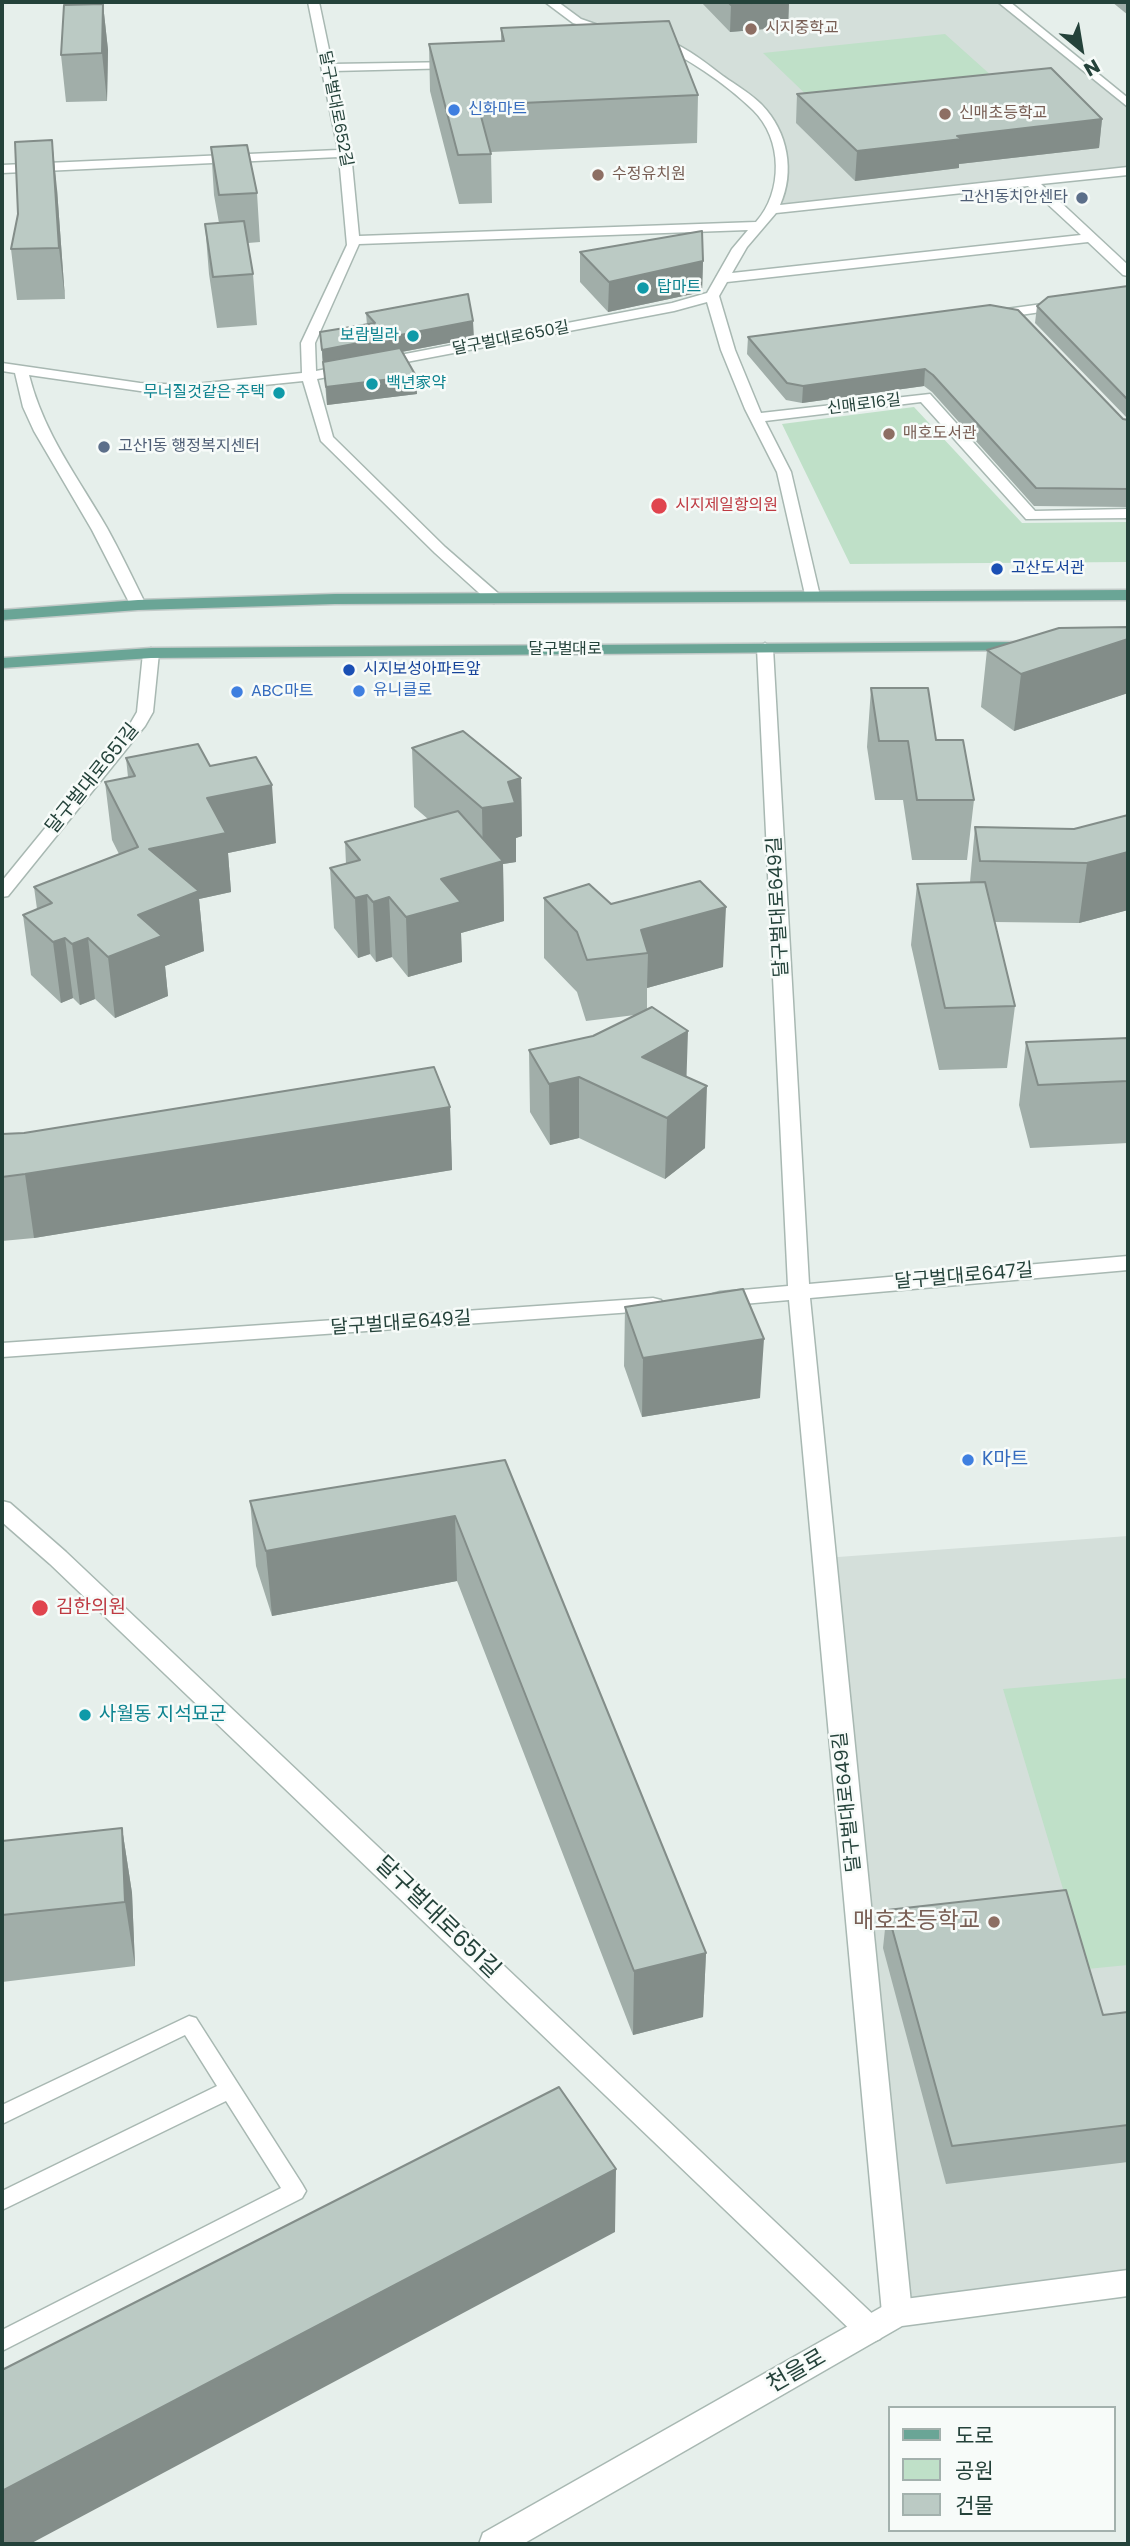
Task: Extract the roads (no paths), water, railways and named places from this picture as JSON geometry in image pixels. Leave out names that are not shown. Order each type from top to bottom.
[{"type":"main road","points":[[2,615],[138,606],[334,599],[1128,595]]},
{"type":"main road","name":"달구벌대로","points":[[2,663],[151,653],[1047,647]]},
{"type":"street","name":"달구벌대로652길","points":[[313,2],[345,153],[354,244],[308,343],[309,376],[326,438],[440,550],[494,598]]},
{"type":"street","points":[[551,2],[586,30],[634,35],[670,45],[691,57],[758,108],[767,120],[784,167],[773,210],[756,226],[737,251],[712,296],[735,349],[757,418],[784,472],[812,596]]},
{"type":"street","points":[[1004,2],[1128,104]]},
{"type":"street","points":[[663,58],[691,57]]},
{"type":"street","points":[[327,68],[468,65]]},
{"type":"street","points":[[2,169],[345,153]]},
{"type":"street","points":[[773,210],[1128,171]]},
{"type":"street","points":[[1030,181],[1128,272]]},
{"type":"street","points":[[353,240],[756,226]]},
{"type":"street","points":[[723,278],[1091,238]]},
{"type":"street","name":"달구벌대로650길","points":[[309,376],[437,354],[674,307],[712,296]]},
{"type":"street","points":[[973,317],[1018,317],[1077,303]]},
{"type":"street","points":[[2,368],[161,390],[309,376]]},
{"type":"street","points":[[21,370],[30,407],[41,431],[100,530],[138,606]]},
{"type":"street","name":"신매로16길","points":[[757,418],[925,397],[1031,516],[1128,514]]},
{"type":"street","name":"달구벌대로649길","points":[[765,648],[799,1292],[897,2313]]},
{"type":"street","name":"달구벌대로651길","points":[[2,892],[137,726],[145,712],[151,653]]},
{"type":"street","name":"달구벌대로647길","points":[[799,1292],[1128,1263]]},
{"type":"street","points":[[701,1300],[799,1292]]},
{"type":"street","name":"달구벌대로649길","points":[[2,1350],[548,1314],[673,1303]]},
{"type":"street","name":"달구벌대로651길","points":[[2,1509],[58,1558],[870,2330]]},
{"type":"street","name":"천을로","points":[[494,2544],[897,2313],[1128,2283]]},
{"type":"lane","points":[[2,2115],[190,2024],[295,2190],[2,2341]]},
{"type":"lane","points":[[2,2201],[230,2089]]},
{"type":"place","name":"시지중학교","points":[[751,29]]},
{"type":"place","name":"신화마트","points":[[454,110]]},
{"type":"place","name":"신매초등학교","points":[[945,114]]},
{"type":"place","name":"수정유치원","points":[[598,175]]},
{"type":"place","name":"고산1동치안센타","points":[[1082,198]]},
{"type":"place","name":"탑마트","points":[[643,288]]},
{"type":"place","name":"보람빌라","points":[[413,336]]},
{"type":"place","name":"백년家약","points":[[372,384]]},
{"type":"place","name":"무너질것같은 주택","points":[[279,393]]},
{"type":"place","name":"매호도서관","points":[[889,434]]},
{"type":"place","name":"고산1동 행정복지센터","points":[[104,447]]},
{"type":"place","name":"시지제일항의원","points":[[659,506]]},
{"type":"place","name":"고산도서관","points":[[997,569]]},
{"type":"place","name":"시지보성아파트앞","points":[[349,670]]},
{"type":"place","name":"유니클로","points":[[359,691]]},
{"type":"place","name":"ABC마트","points":[[237,692]]},
{"type":"place","name":"K마트","points":[[968,1460]]},
{"type":"place","name":"김한의원","points":[[40,1608]]},
{"type":"place","name":"사월동 지석묘군","points":[[85,1715]]},
{"type":"place","name":"매호초등학교","points":[[994,1922]]}]
